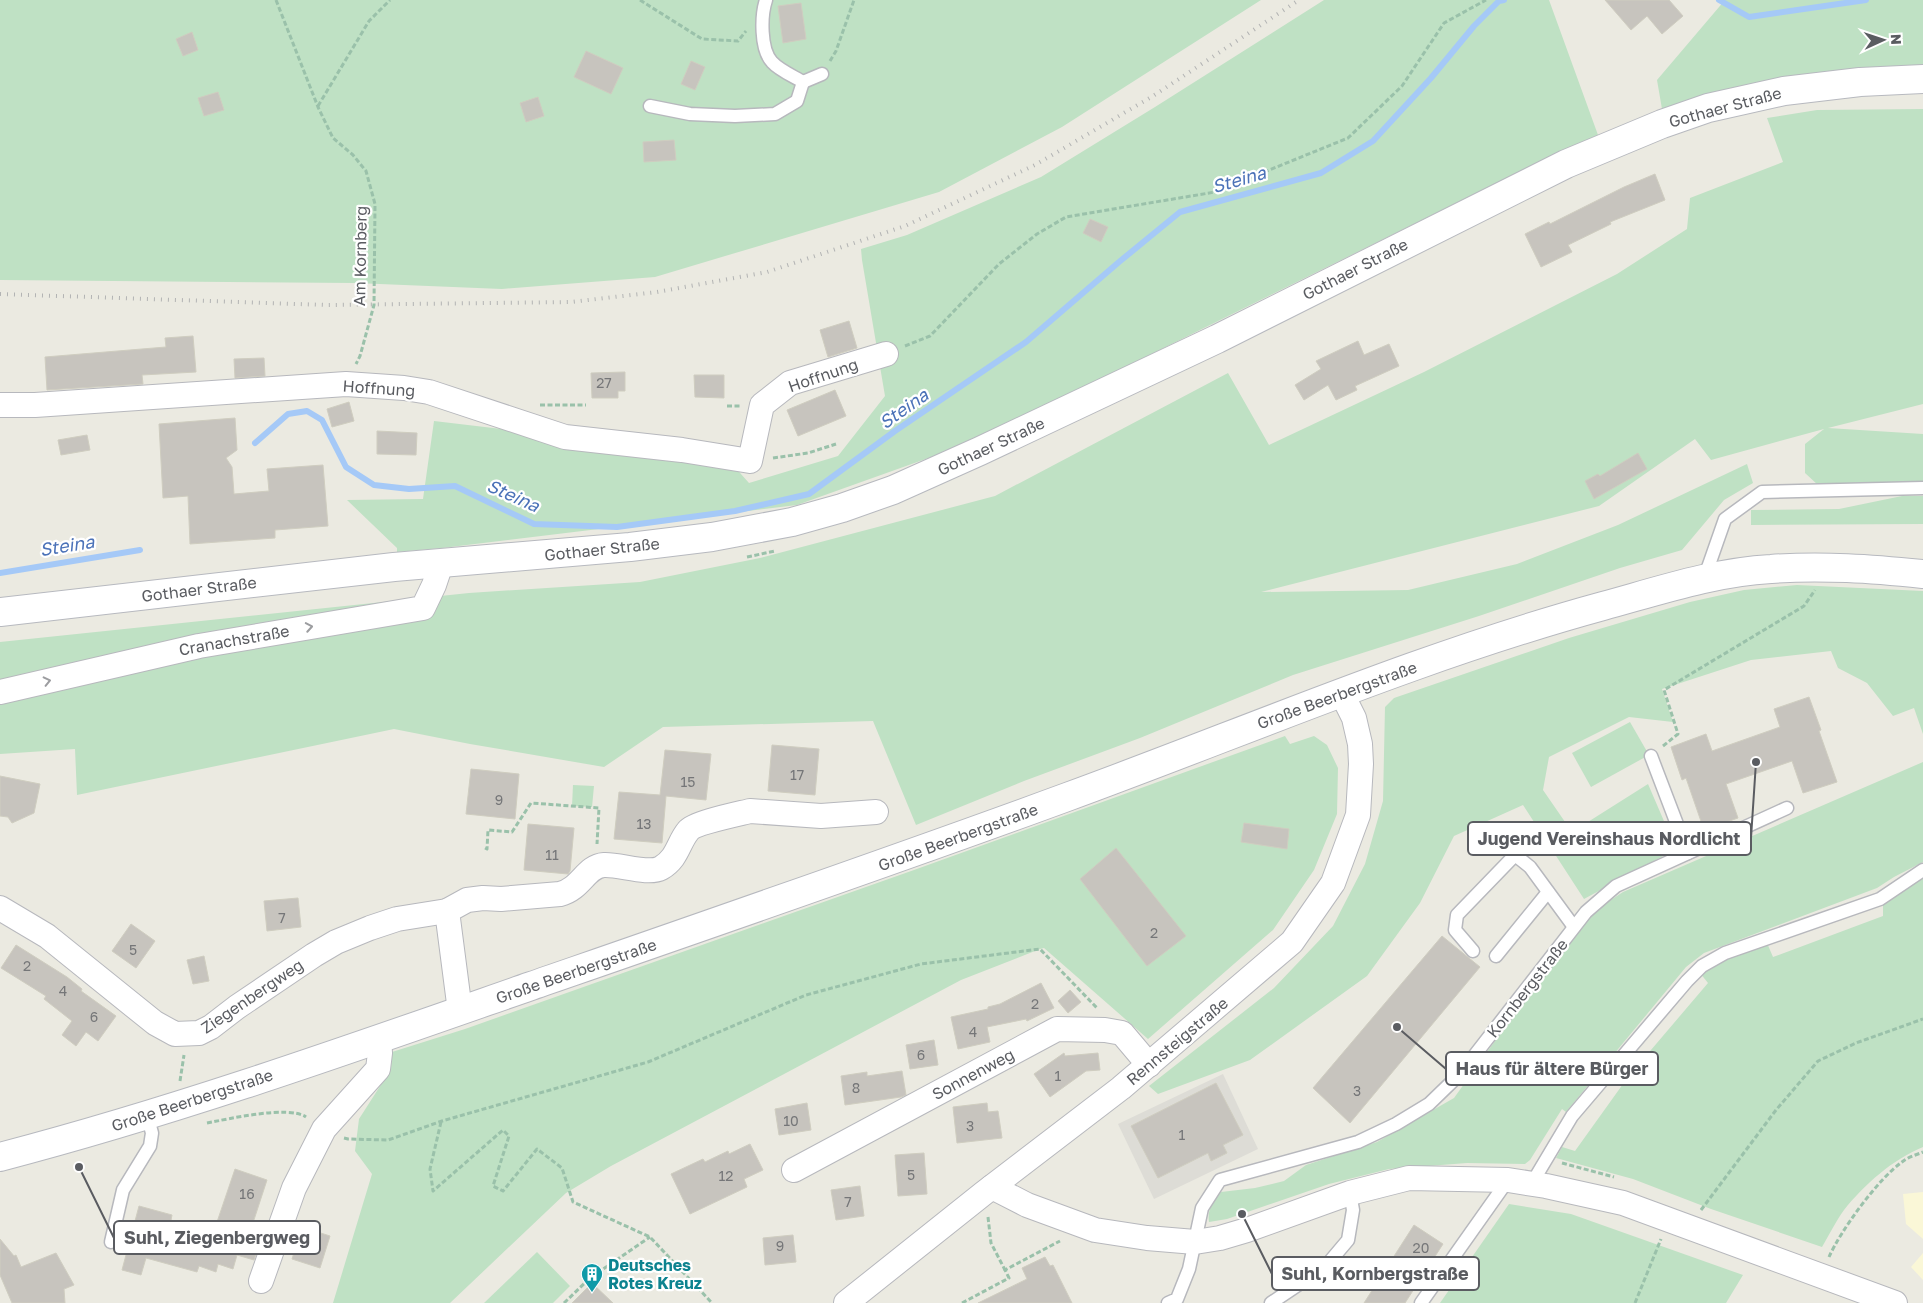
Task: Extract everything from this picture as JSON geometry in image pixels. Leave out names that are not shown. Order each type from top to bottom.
[{"type":"street","name":"Gothaer Straße","points":[[0,612],[354,571],[630,548],[712,537],[792,522],[842,508],[893,490],[1098,396],[1566,164],[1662,124],[1708,108],[1784,91],[1860,82],[1923,79]]},
{"type":"street","name":"Hoffnung","points":[[0,405],[35,405],[346,384],[404,388],[429,392],[565,437],[682,450],[750,461],[762,405],[790,383],[886,354]]},
{"type":"street","name":"Cranachstraße","points":[[0,692],[199,646],[423,608],[441,564]]},
{"type":"street","name":"Große Beerbergstraße","points":[[0,1157],[76,1137],[379,1040],[935,846],[1340,692],[1474,645],[1564,617],[1704,579],[1768,569],[1828,568],[1923,574]]},
{"type":"street","name":"Rennsteigstraße","points":[[846,1303],[1149,1065],[1292,942],[1333,884],[1358,815],[1361,764],[1360,744],[1354,718],[1340,692]]},
{"type":"street","points":[[595,868],[604,865],[650,869],[661,868],[673,858],[688,831],[694,826],[750,812],[821,816],[876,812]]},
{"type":"street","name":"Ziegenbergweg","points":[[0,908],[47,936],[155,1023],[175,1034],[187,1035],[211,1028],[314,954],[336,942],[370,928],[397,919],[447,911],[467,900],[483,898],[501,899],[569,892],[595,868]]},
{"type":"street","points":[[447,911],[460,1011]]},
{"type":"street","name":"Sonnenweg","points":[[794,1170],[1057,1029],[1105,1030],[1122,1033]]},
{"type":"street","points":[[1122,1033],[1149,1065]]},
{"type":"street","points":[[261,1281],[294,1188],[324,1130],[378,1069],[379,1040]]},
{"type":"street","points":[[992,1187],[1027,1205],[1094,1230],[1147,1238],[1195,1242],[1220,1238],[1247,1230],[1350,1193],[1409,1178],[1508,1180],[1532,1183],[1623,1203],[1895,1303]]},
{"type":"lane","points":[[766,0],[762,14],[766,50],[772,62],[803,82]]},
{"type":"lane","points":[[650,106],[690,114],[735,116],[775,114],[797,101],[803,82],[822,74]]},
{"type":"lane","points":[[1704,579],[1726,519],[1762,492],[1923,488]]},
{"type":"lane","points":[[1651,756],[1688,853]]},
{"type":"lane","name":"Kornbergstraße","points":[[1168,1303],[1177,1299],[1189,1269],[1202,1208],[1220,1180],[1358,1142],[1396,1124],[1429,1104],[1460,1074],[1586,912],[1616,886],[1787,808]]},
{"type":"lane","points":[[1473,951],[1456,930],[1457,915],[1515,856],[1530,867],[1574,927]]},
{"type":"lane","points":[[1532,1183],[1572,1116],[1687,981],[1702,966],[1725,953],[1880,898],[1923,870]]},
{"type":"lane","points":[[1496,956],[1548,892]]},
{"type":"lane","points":[[111,1242],[123,1190],[150,1146],[152,1133],[147,1115]]},
{"type":"lane","points":[[1420,1303],[1508,1180]]},
{"type":"lane","points":[[1271,1303],[1326,1266],[1348,1240],[1353,1210],[1350,1193]]},
{"type":"path","name":"Am Kornberg","points":[[276,0],[318,107],[333,138],[353,155],[366,171],[374,204],[374,305],[360,356],[346,384]]},
{"type":"path","points":[[318,107],[369,20],[390,0]]},
{"type":"path","points":[[640,0],[702,39],[738,41],[762,14]]},
{"type":"path","points":[[822,74],[836,51],[854,0]]},
{"type":"path","points":[[886,354],[930,336],[999,264],[1037,234],[1066,217],[1215,192],[1348,138],[1402,86],[1444,23],[1486,0]]},
{"type":"path","points":[[750,461],[808,453],[836,444]]},
{"type":"path","points":[[1651,756],[1678,734],[1664,690],[1804,606],[1828,568]]},
{"type":"path","points":[[485,848],[487,849],[488,830],[512,832],[531,803],[599,808],[595,868]]},
{"type":"path","points":[[199,1125],[282,1111],[302,1114],[324,1130],[348,1140],[388,1140],[442,1121],[648,1062],[806,995],[921,964],[1040,949],[1122,1033]]},
{"type":"path","points":[[1692,1229],[1702,1208],[1776,1110],[1818,1061],[1856,1043],[1923,1019]]},
{"type":"path","points":[[176,1105],[187,1035]]},
{"type":"path","points":[[442,1121],[430,1169],[433,1191],[503,1130],[508,1136],[493,1186],[503,1191],[537,1149],[562,1168],[573,1202],[650,1237],[712,1303]]},
{"type":"path","points":[[1821,1276],[1839,1237],[1858,1210],[1902,1161],[1923,1152]]},
{"type":"path","points":[[1635,1303],[1668,1220]]},
{"type":"path","points":[[1006,1270],[1086,1227]]},
{"type":"path","points":[[564,1303],[590,1278],[650,1237]]},
{"type":"path","points":[[962,1303],[1009,1278],[991,1243]]},
{"type":"shaded area","points":[[1223,1074],[1258,1149],[1154,1199],[1118,1124]]},
{"type":"shaded area","points":[[1923,1192],[1923,1239],[1906,1224],[1903,1194]]},
{"type":"shaded area","points":[[1923,1253],[1923,1280],[1911,1267]]},
{"type":"green space","points":[[0,0],[1261,0],[1062,127],[939,192],[655,277],[502,289],[355,283],[0,280]]},
{"type":"green space","points":[[1324,0],[1549,0],[1598,135],[1561,151],[976,441],[797,505],[397,552],[397,548],[347,500],[423,499],[434,421],[724,455],[749,483],[838,456],[885,396],[861,249],[907,235],[1041,177]]},
{"type":"green space","points":[[1725,0],[1923,0],[1923,66],[1710,96],[1662,109],[1657,80]]},
{"type":"green space","points":[[1923,109],[1923,404],[1828,428],[1923,434],[1923,482],[1818,485],[1805,473],[1805,444],[1824,429],[1711,460],[1695,439],[1599,506],[1261,592],[1408,590],[1517,564],[1618,525],[1747,464],[1753,483],[1724,500],[1682,550],[1620,568],[1479,616],[1293,675],[1140,738],[1024,781],[916,825],[873,721],[663,727],[604,767],[394,729],[77,795],[75,749],[0,754],[0,642],[469,593],[640,582],[760,558],[995,496],[1228,373],[1269,445],[1424,372],[1617,274],[1687,229],[1690,198],[1783,162],[1767,118],[1817,110]]},
{"type":"green space","points":[[1902,496],[1923,496],[1923,524],[1751,525],[1751,510],[1839,509]]},
{"type":"green space","points":[[1797,585],[1923,591],[1923,734],[1914,708],[1893,716],[1867,683],[1838,668],[1831,651],[1751,660],[1662,689],[1673,722],[1629,717],[1549,757],[1543,790],[1572,832],[1648,784],[1676,849],[1584,899],[1523,805],[1454,836],[1420,903],[1367,976],[1250,1060],[1158,1094],[1149,1086],[1274,988],[1333,926],[1365,864],[1383,801],[1385,707],[1394,698],[1569,638],[1690,602],[1744,590]]},
{"type":"green space","points":[[1630,722],[1649,755],[1591,787],[1572,753]]},
{"type":"green space","points":[[1285,736],[1290,744],[1314,736],[1327,745],[1338,768],[1337,814],[1314,870],[1273,930],[1148,1039],[1044,948],[1040,949],[961,980],[611,1166],[566,1193],[450,1303],[333,1303],[372,1174],[355,1151],[359,1119],[391,1069],[392,1052],[465,1029]]},
{"type":"green space","points":[[1923,762],[1923,862],[1877,888],[1704,953],[1686,967],[1566,1112],[1562,1109],[1530,1160],[1525,1164],[1467,1163],[1389,1169],[1329,1184],[1227,1219],[1209,1222],[1210,1209],[1221,1192],[1255,1188],[1284,1181],[1306,1165],[1377,1142],[1454,1098],[1546,970],[1594,911],[1623,892]]},
{"type":"green space","points":[[573,785],[594,786],[592,807],[572,806]]},
{"type":"green space","points":[[1923,878],[1923,1147],[1901,1158],[1861,1191],[1841,1214],[1822,1247],[1711,1209],[1633,1179],[1556,1158],[1562,1147],[1575,1151],[1628,1077],[1708,983],[1700,973],[1714,964],[1767,943],[1773,957],[1883,916],[1883,900]]},
{"type":"green space","points":[[1509,1204],[1571,1214],[1743,1275],[1726,1303],[1440,1303]]},
{"type":"green space","points":[[537,1252],[570,1286],[553,1303],[484,1303]]},
{"type":"building","points":[[1605,0],[1669,0],[1683,16],[1662,34],[1647,16],[1631,30]]},
{"type":"building","points":[[801,3],[806,39],[783,43],[778,6]]},
{"type":"building","points":[[192,32],[198,50],[183,56],[176,39]]},
{"type":"building","points":[[586,51],[623,68],[611,94],[574,77]]},
{"type":"building","points":[[691,61],[705,67],[695,90],[681,84]]},
{"type":"building","points":[[218,92],[224,110],[204,116],[198,98]]},
{"type":"building","points":[[538,97],[544,116],[526,122],[520,103]]},
{"type":"building","points":[[674,140],[676,160],[644,162],[643,142]]},
{"type":"building","points":[[1655,174],[1665,200],[1610,222],[1611,224],[1568,245],[1572,252],[1541,267],[1525,234]]},
{"type":"building","points":[[1090,219],[1108,227],[1101,242],[1083,233]]},
{"type":"building","points":[[849,321],[857,348],[828,357],[820,330]]},
{"type":"building","points":[[193,336],[196,372],[142,375],[143,384],[47,390],[45,357],[166,347],[165,338]]},
{"type":"building","points":[[1358,341],[1364,355],[1389,344],[1399,366],[1355,386],[1357,390],[1336,400],[1328,385],[1304,400],[1295,385],[1321,369],[1316,361]]},
{"type":"building","points":[[264,358],[265,376],[235,378],[234,359]]},
{"type":"building","points":[[625,372],[625,391],[618,391],[618,398],[592,398],[591,373]]},
{"type":"building","points":[[694,375],[724,375],[724,398],[695,397]]},
{"type":"building","points":[[835,390],[846,416],[798,436],[787,410]]},
{"type":"building","points":[[349,402],[354,421],[332,427],[327,409]]},
{"type":"building","points":[[235,418],[237,450],[226,458],[232,467],[234,494],[269,491],[267,469],[323,465],[328,526],[275,530],[275,538],[190,544],[188,496],[163,498],[159,424]]},
{"type":"building","points":[[377,431],[417,433],[416,455],[377,454]]},
{"type":"building","points":[[87,435],[90,450],[61,455],[58,440]]},
{"type":"building","points":[[1638,453],[1647,469],[1594,499],[1585,481],[1598,474],[1600,476]]},
{"type":"building","points":[[1809,697],[1837,782],[1803,793],[1792,761],[1726,784],[1738,818],[1704,830],[1686,778],[1682,780],[1671,747],[1706,734],[1712,751],[1780,727],[1774,709]]},
{"type":"building","points":[[772,745],[819,749],[815,795],[768,791]]},
{"type":"building","points":[[665,750],[711,754],[706,800],[666,796],[662,843],[614,839],[619,792],[660,795]]},
{"type":"building","points":[[471,769],[519,774],[515,819],[466,814]]},
{"type":"building","points":[[0,776],[40,784],[34,813],[12,823],[8,817],[0,816]]},
{"type":"building","points":[[1244,823],[1289,829],[1287,849],[1241,842]]},
{"type":"building","points":[[528,824],[574,828],[570,871],[568,874],[524,870]]},
{"type":"building","points":[[1116,848],[1186,936],[1147,966],[1080,879]]},
{"type":"building","points":[[298,898],[301,927],[267,931],[264,901]]},
{"type":"building","points":[[131,924],[155,941],[136,968],[112,951]]},
{"type":"building","points":[[1442,936],[1480,967],[1350,1123],[1313,1088]]},
{"type":"building","points":[[16,945],[67,977],[82,989],[81,991],[116,1016],[98,1041],[86,1032],[76,1046],[62,1035],[72,1021],[44,999],[46,996],[1,968]]},
{"type":"building","points":[[204,956],[209,981],[193,984],[187,960]]},
{"type":"building","points":[[1041,983],[1054,1008],[1027,1021],[1026,1019],[987,1027],[990,1042],[958,1049],[951,1017],[988,1009],[988,1007],[1000,1004]]},
{"type":"building","points":[[1070,990],[1081,1002],[1068,1013],[1058,1001]]},
{"type":"building","points":[[934,1040],[938,1065],[910,1069],[906,1045]]},
{"type":"building","points":[[1064,1053],[1065,1056],[1098,1053],[1100,1070],[1086,1071],[1050,1097],[1034,1074]]},
{"type":"building","points":[[902,1071],[906,1095],[845,1105],[841,1076],[867,1072],[867,1076]]},
{"type":"building","points":[[1216,1083],[1243,1135],[1223,1145],[1227,1153],[1211,1161],[1208,1153],[1158,1178],[1131,1126]]},
{"type":"building","points":[[807,1103],[811,1130],[779,1135],[775,1109]]},
{"type":"building","points":[[987,1103],[988,1112],[998,1111],[1002,1138],[957,1143],[953,1107]]},
{"type":"building","points":[[750,1144],[763,1170],[744,1179],[747,1187],[690,1214],[671,1174],[703,1159],[705,1162],[728,1151],[729,1154]]},
{"type":"building","points":[[924,1153],[927,1194],[898,1196],[895,1155]]},
{"type":"building","points":[[235,1169],[267,1180],[249,1235],[261,1239],[254,1260],[237,1255],[233,1269],[218,1264],[216,1272],[199,1266],[197,1272],[146,1258],[141,1275],[122,1270],[139,1206],[172,1215],[171,1220],[209,1232],[212,1224],[216,1225]]},
{"type":"building","points":[[860,1186],[864,1216],[836,1220],[831,1190]]},
{"type":"building","points":[[1414,1225],[1443,1244],[1405,1303],[1364,1303]]},
{"type":"building","points":[[302,1227],[330,1236],[320,1268],[292,1259]]},
{"type":"building","points":[[793,1235],[796,1262],[765,1265],[763,1238]]},
{"type":"building","points":[[0,1239],[14,1256],[16,1255],[21,1267],[56,1253],[74,1285],[64,1289],[65,1303],[12,1303],[0,1275]]},
{"type":"building","points":[[1045,1257],[1050,1266],[1053,1265],[1072,1303],[978,1303],[1027,1279],[1022,1268]]},
{"type":"building","name":"Deutsches Rotes Kreuz","points":[[592,1283],[613,1303],[572,1303]]},
{"type":"waterway","name":"Steina","points":[[255,443],[288,414],[307,411],[322,420],[346,467],[374,485],[409,489],[455,486],[534,524],[617,527],[735,511],[809,494],[895,431],[1026,342],[1180,212],[1321,173],[1373,141],[1431,78],[1474,26],[1499,1],[1504,0]]},
{"type":"waterway","name":"Steina","points":[[1719,0],[1749,17],[1866,0]]},
{"type":"waterway","name":"Steina","points":[[0,573],[140,550]]},
{"type":"railway","points":[[0,294],[327,305],[571,302],[657,292],[767,272],[905,226],[1035,165],[1153,96],[1299,0]]},
{"type":"place","name":"Jugend Vereinshaus Nordlicht","points":[[1756,762]]},
{"type":"place","name":"Haus für ältere Bürger","points":[[1397,1027]]},
{"type":"place","name":"Suhl, Ziegenbergweg","points":[[79,1167]]},
{"type":"place","name":"Suhl, Kornbergstraße","points":[[1242,1214]]},
{"type":"place","name":"Deutsches Rotes Kreuz","points":[[592,1293]]}]
